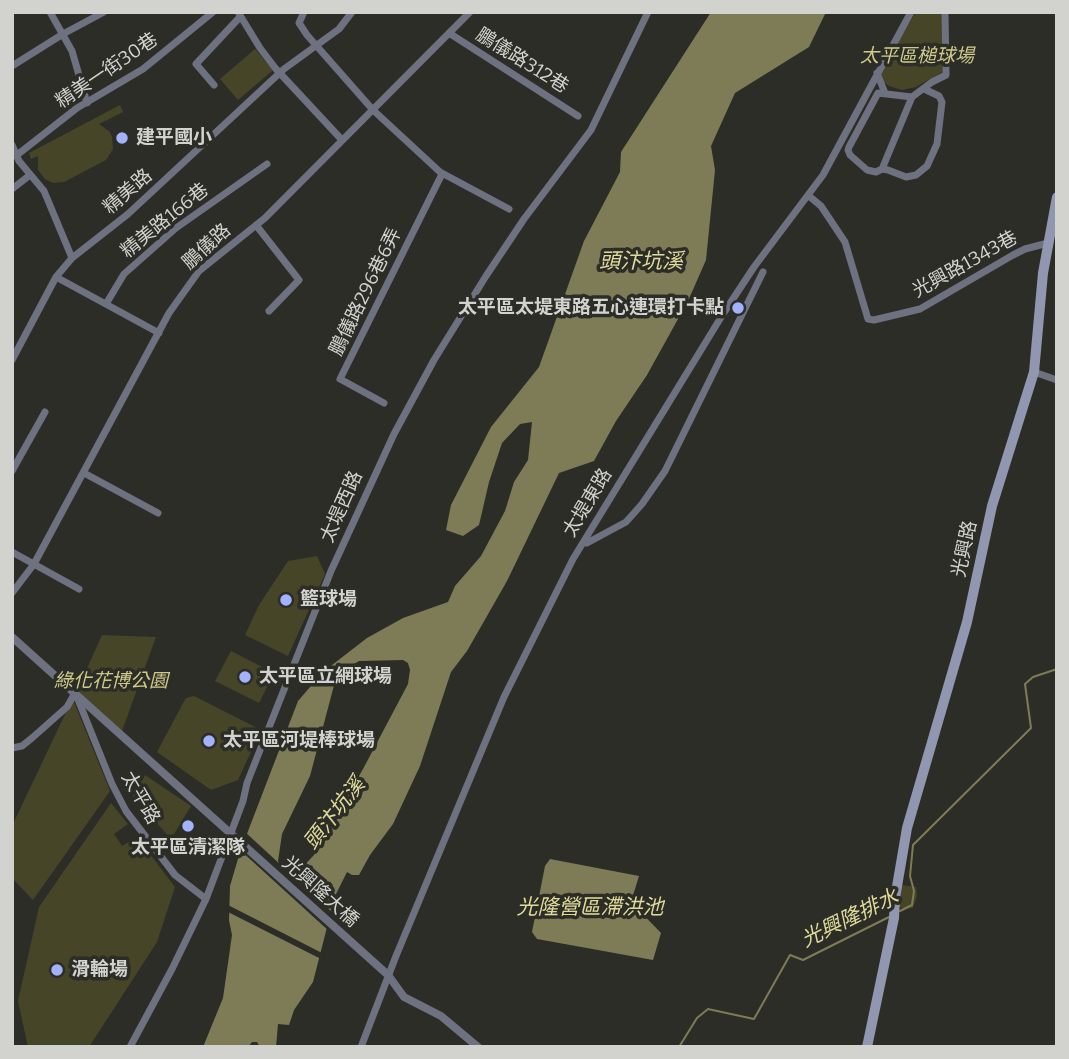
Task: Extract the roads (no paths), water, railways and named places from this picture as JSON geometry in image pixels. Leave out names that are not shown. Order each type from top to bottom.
[{"type":"main road","name":"光興路","points":[[867,1047],[894,918],[907,828],[967,622],[992,506],[1034,372],[1048,243],[1054,227],[1057,197]]},
{"type":"street","points":[[50,12],[72,51],[87,103]]},
{"type":"street","points":[[12,66],[104,12]]},
{"type":"street","name":"精美一街30巷","points":[[17,155],[77,108],[143,69],[213,12]]},
{"type":"street","points":[[304,12],[299,23],[373,110],[442,174],[509,209]]},
{"type":"street","name":"精美路","points":[[12,360],[56,277],[72,258],[128,214],[281,72],[339,29],[352,12]]},
{"type":"street","name":"鵬儀路","points":[[12,593],[34,564],[169,313],[199,271],[256,225],[470,12]]},
{"type":"street","name":"太堤西路","points":[[130,1047],[206,899],[259,750],[331,571],[403,415],[456,322],[486,276],[524,219],[592,130],[648,12]]},
{"type":"street","name":"太堤東路","points":[[361,1047],[388,975],[504,697],[573,559],[723,314],[754,267],[823,175],[911,12]]},
{"type":"street","points":[[912,97],[878,93],[848,150],[867,170],[876,172],[881,169],[912,97],[946,75],[945,12]]},
{"type":"street","points":[[214,85],[196,64],[239,15],[260,48],[342,140]]},
{"type":"street","name":"鵬儀路312巷","points":[[449,33],[578,116]]},
{"type":"street","points":[[878,75],[885,93]]},
{"type":"street","points":[[881,169],[902,177],[916,175],[927,166],[933,156],[942,102],[939,96],[924,89]]},
{"type":"street","points":[[12,145],[30,175],[44,191],[72,258]]},
{"type":"street","name":"精美路166巷","points":[[106,304],[124,274],[176,228],[267,164]]},
{"type":"street","name":"鵬儀路296巷6弄","points":[[384,403],[341,379],[442,174]]},
{"type":"street","points":[[12,189],[30,175]]},
{"type":"street","name":"光興路1343巷","points":[[809,196],[821,206],[845,242],[868,319],[874,320],[920,309],[1013,255],[1048,243]]},
{"type":"street","points":[[256,225],[299,280],[269,311]]},
{"type":"street","points":[[587,543],[626,522],[665,471],[763,272]]},
{"type":"street","points":[[56,277],[159,333]]},
{"type":"street","points":[[1034,372],[1057,380]]},
{"type":"street","points":[[12,471],[45,412]]},
{"type":"street","points":[[84,473],[158,513]]},
{"type":"street","points":[[12,552],[79,589]]},
{"type":"street","name":"太平路","points":[[12,637],[230,832]]},
{"type":"street","points":[[12,748],[22,746],[32,738],[67,707],[75,693]]},
{"type":"street","name":"太平路","points":[[75,693],[112,784],[126,811],[169,870],[206,899]]},
{"type":"street","name":"光興隆大橋","points":[[230,832],[388,975],[404,997],[442,1016],[478,1047]]},
{"type":"water","name":"頭汴坑溪","points":[[711,12],[826,12],[809,47],[735,93],[711,146],[715,170],[706,260],[688,301],[647,375],[616,421],[594,461],[559,473],[507,581],[467,651],[451,672],[420,766],[393,824],[359,875],[347,872],[335,896],[313,982],[294,1010],[289,1025],[278,1024],[276,1047],[260,1047],[257,1042],[252,1042],[248,1047],[203,1047],[223,998],[232,935],[229,920],[230,886],[240,852],[298,701],[323,672],[367,638],[403,618],[448,602],[455,586],[481,556],[505,511],[514,482],[528,460],[532,422],[520,424],[502,443],[479,525],[463,536],[446,530],[451,505],[491,427],[539,367],[584,241],[620,172],[621,152]],"holes":[[[403,660],[408,663],[408,684],[314,855],[299,871],[283,871],[278,861],[282,834],[310,776],[337,674],[359,661]]]},
{"type":"water","name":"光隆營區滯洪池","points":[[550,859],[639,876],[631,902],[661,933],[653,960],[537,939],[532,932],[545,866]]},
{"type":"waterway","name":"光興隆排水","points":[[900,911],[912,905],[914,891],[910,876],[913,845],[1031,728],[1025,684],[1033,677],[1057,669]]},
{"type":"waterway","name":"光興隆排水","points":[[679,1047],[697,1018],[708,1009],[754,1019],[790,955],[803,960],[889,917]]},
{"type":"place","name":"建平國小","points":[[122,138]]},
{"type":"place","name":"太平區太堤東路五心連環打卡點","points":[[738,308]]},
{"type":"place","name":"籃球場","points":[[286,600]]},
{"type":"place","name":"太平區立網球場","points":[[245,677]]},
{"type":"place","name":"太平區河堤棒球場","points":[[209,741]]},
{"type":"place","name":"太平區清潔隊","points":[[188,826]]},
{"type":"place","name":"滑輪場","points":[[57,970]]},
{"type":"park label","name":"太平區槌球場","points":[[917,57]]},
{"type":"park label","name":"綠化花博公園","points":[[111,682]]}]
